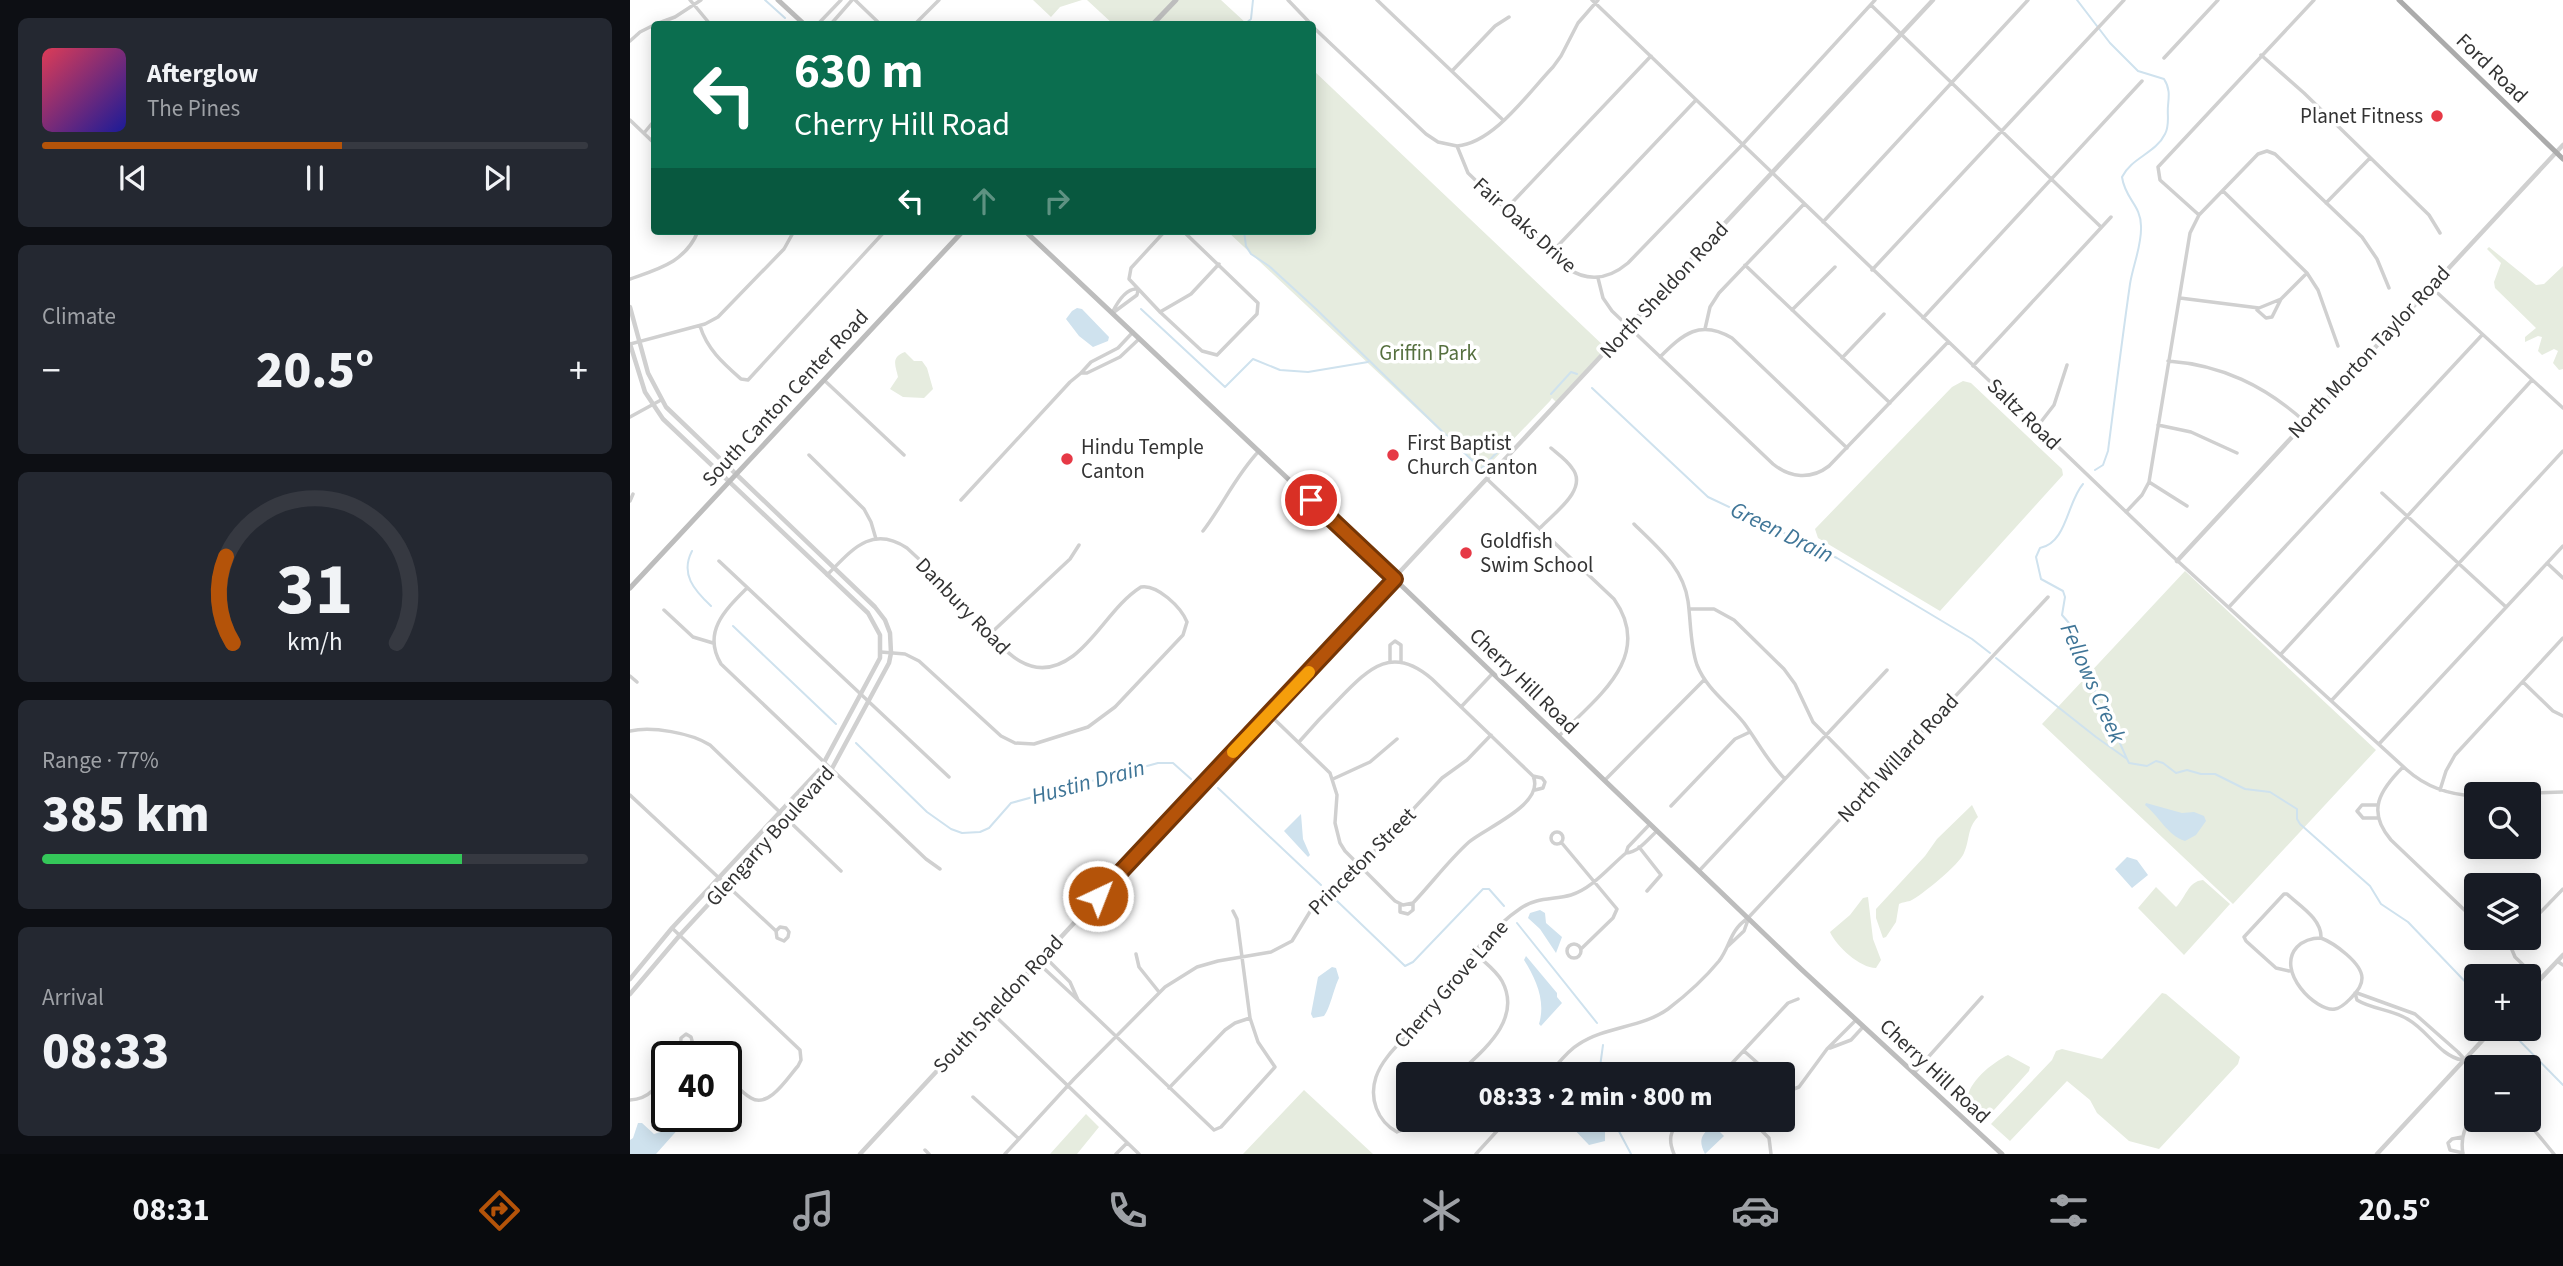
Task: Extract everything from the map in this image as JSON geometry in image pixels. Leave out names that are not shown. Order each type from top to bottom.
[{"type":"main road","points":[[778,0],[801,21]]},
{"type":"main road","points":[[1156,21],[1176,0]]},
{"type":"main road","name":"Ford Road","points":[[2399,0],[2563,159]]},
{"type":"main road","name":"South Canton Center Road","points":[[630,588],[959,235]]},
{"type":"main road","name":"Cherry Hill Road","points":[[1029,235],[1395,579],[1863,1027],[2002,1154]]},
{"type":"street","points":[[690,0],[707,21]]},
{"type":"street","points":[[665,21],[701,0]]},
{"type":"street","points":[[834,21],[854,0],[877,21]]},
{"type":"street","points":[[918,21],[939,0]]},
{"type":"street","points":[[1288,0],[1308,21]]},
{"type":"street","points":[[1377,0],[1503,120]]},
{"type":"street","points":[[1598,278],[1613,274],[1628,263],[1743,144],[1875,0]]},
{"type":"street","name":"North Sheldon Road","points":[[1395,579],[1933,0]]},
{"type":"street","points":[[1823,222],[2028,0]]},
{"type":"street","points":[[1872,270],[2124,0]]},
{"type":"street","points":[[2164,58],[2218,0]]},
{"type":"street","points":[[2199,215],[2160,180],[2158,167],[2314,0]]},
{"type":"street","points":[[1316,29],[1426,134],[1438,142],[1457,146],[1483,138],[1503,120],[1561,57],[1578,23],[1595,1]]},
{"type":"street","name":"Saltz Road","points":[[1595,1],[2177,561],[2403,767],[2440,790],[2464,794]]},
{"type":"street","points":[[821,21],[839,2],[844,10]]},
{"type":"street","points":[[1870,5],[2101,227]]},
{"type":"street","points":[[1452,71],[1495,26],[1509,17]]},
{"type":"street","points":[[630,41],[651,27]]},
{"type":"street","points":[[2261,55],[2304,93],[2429,215],[2440,233]]},
{"type":"street","points":[[1506,209],[1651,57]]},
{"type":"street","points":[[1923,318],[2142,81]]},
{"type":"street","points":[[1552,252],[1696,100]]},
{"type":"street","points":[[630,120],[651,140]]},
{"type":"street","points":[[644,133],[651,125]]},
{"type":"street","name":"North Morton Taylor Road","points":[[2177,561],[2304,421],[2563,145]]},
{"type":"street","name":"Fair Oaks Drive","points":[[1457,146],[1468,173],[1573,272],[1598,278],[1606,303],[1777,467],[1790,474],[1813,474],[1825,469],[1847,448]]},
{"type":"street","points":[[2126,512],[2142,495],[2149,482],[2190,233],[2199,215],[2256,156],[2265,151],[2275,154],[2368,244],[2389,288]]},
{"type":"street","points":[[2326,203],[2370,158]]},
{"type":"street","points":[[2223,191],[2307,273],[2318,290],[2338,346]]},
{"type":"street","points":[[1705,329],[1707,314],[1714,300],[1804,203]]},
{"type":"street","points":[[1973,366],[2111,217]]},
{"type":"street","points":[[630,279],[678,258],[691,245],[696,235]]},
{"type":"street","points":[[630,307],[639,342],[648,373],[661,400],[685,427],[872,604],[887,625],[891,653],[881,652],[877,627],[865,611],[678,434],[653,405],[640,380],[630,344],[639,342],[700,326],[724,313],[784,249],[792,235]]},
{"type":"street","points":[[700,326],[706,342],[716,356],[740,379],[748,380],[881,235]]},
{"type":"street","points":[[1161,235],[1129,271],[1129,279],[1160,312],[1207,354],[1217,355],[1257,314],[1259,306],[1254,296],[1188,235]]},
{"type":"street","points":[[1160,312],[1191,294],[1219,264]]},
{"type":"street","points":[[1745,265],[1890,403]]},
{"type":"street","points":[[1792,310],[1835,267]]},
{"type":"street","points":[[2255,309],[2266,318],[2272,317],[2281,299],[2307,273]]},
{"type":"street","points":[[2431,286],[2563,408]]},
{"type":"street","points":[[1112,313],[1118,301],[1131,289],[1137,289]]},
{"type":"street","points":[[1112,313],[1137,295],[1137,289]]},
{"type":"street","points":[[2180,298],[2255,309],[2281,299]]},
{"type":"street","points":[[1842,358],[1884,314]]},
{"type":"street","points":[[1660,357],[1682,336],[1694,330],[1720,332],[1732,338],[1847,448],[1948,342]]},
{"type":"street","points":[[961,500],[1070,382],[1091,362],[1118,348],[1133,332]]},
{"type":"street","points":[[2230,607],[2482,335]]},
{"type":"street","points":[[1081,373],[1087,373],[1120,357],[1139,338]]},
{"type":"street","points":[[2168,361],[2206,366],[2245,379],[2274,396],[2304,421]]},
{"type":"street","points":[[2037,427],[2054,405],[2067,365]]},
{"type":"street","points":[[824,380],[904,455]]},
{"type":"street","points":[[2281,654],[2532,380]]},
{"type":"street","points":[[630,417],[661,400]]},
{"type":"street","points":[[2158,425],[2191,432],[2237,453]]},
{"type":"street","points":[[678,434],[685,427]]},
{"type":"street","points":[[1541,528],[1572,495],[1577,485],[1574,470],[1551,448]]},
{"type":"street","points":[[1203,531],[1222,506],[1240,472],[1259,451]]},
{"type":"street","points":[[2332,700],[2563,451]]},
{"type":"street","points":[[809,455],[864,509],[876,539],[856,546],[827,575]]},
{"type":"street","points":[[1488,480],[1614,599],[1623,615],[1628,633],[1627,653],[1618,674],[1559,736]]},
{"type":"street","points":[[2149,482],[2187,506]]},
{"type":"street","points":[[630,501],[633,494]]},
{"type":"street","points":[[2382,494],[2506,607]]},
{"type":"street","points":[[763,514],[770,507]]},
{"type":"street","points":[[1634,524],[1679,572],[1686,588],[1693,649],[1704,680],[1750,732],[1766,758],[1785,779]]},
{"type":"street","name":"Danbury Road","points":[[876,539],[892,540],[907,548],[962,600],[1006,653],[1020,662],[1038,667],[1056,664],[1077,653],[1137,589],[1145,586],[1155,588],[1183,614],[1187,628],[1109,713],[1082,730],[1034,744],[1014,743],[1001,736],[919,661],[905,654],[891,653]]},
{"type":"street","points":[[990,634],[1070,559],[1079,545]]},
{"type":"street","points":[[2379,744],[2563,546]]},
{"type":"street","points":[[809,558],[816,551]]},
{"type":"street","points":[[719,561],[949,777]]},
{"type":"street","points":[[2547,563],[2563,578]]},
{"type":"street","name":"South Sheldon Road","points":[[860,1154],[990,1011],[1395,579]]},
{"type":"street","points":[[747,588],[721,616],[715,628],[713,643],[717,658],[724,669],[926,859],[940,869]]},
{"type":"street","name":"North Willard Road","points":[[1748,918],[2048,597]]},
{"type":"street","points":[[865,611],[872,604]]},
{"type":"street","points":[[1689,609],[1714,609],[1734,620],[1784,669],[1795,684],[1811,719],[1874,784]]},
{"type":"street","points":[[664,610],[694,637],[713,643]]},
{"type":"street","points":[[2440,790],[2455,755],[2563,638]]},
{"type":"street","points":[[1390,662],[1390,645],[1395,641],[1401,645],[1401,662]]},
{"type":"street","name":"Glengarry Boulevard","points":[[642,980],[632,976],[824,763],[877,667],[881,652]]},
{"type":"street","name":"Glengarry Boulevard","points":[[630,994],[680,935],[831,770],[886,672],[891,653]]},
{"type":"street","points":[[1269,714],[1326,768],[1333,779],[1337,795],[1337,836],[1345,851],[1402,904],[1413,903],[1469,843],[1506,820],[1535,788],[1543,788],[1545,784],[1542,778],[1533,776],[1422,670],[1401,662],[1374,666],[1363,674],[1299,742]]},
{"type":"street","points":[[1699,872],[1887,670]]},
{"type":"street","points":[[1461,706],[1493,673]]},
{"type":"street","points":[[630,676],[637,682]]},
{"type":"street","points":[[1605,780],[1704,680]]},
{"type":"street","points":[[2523,682],[2553,711],[2563,716]]},
{"type":"street","points":[[630,731],[687,735],[705,742],[841,871]]},
{"type":"street","points":[[1671,806],[1735,739],[1750,732]]},
{"type":"street","name":"Princeton Street","points":[[1005,1154],[1159,992],[1197,967],[1271,953],[1288,944],[1299,933],[1316,904],[1360,866],[1443,778],[1467,760],[1491,735]]},
{"type":"street","points":[[1333,779],[1370,762],[1397,739]]},
{"type":"street","points":[[2403,767],[2387,784],[2378,805],[2383,831],[2464,910]]},
{"type":"street","points":[[1533,776],[1535,788]]},
{"type":"street","points":[[2541,793],[2563,792]]},
{"type":"street","points":[[630,795],[776,931]]},
{"type":"street","points":[[2378,805],[2362,805],[2357,813],[2363,817],[2379,818]]},
{"type":"street","name":"Cherry Grove Lane","points":[[1396,1131],[1384,1121],[1376,1109],[1373,1094],[1376,1076],[1386,1058],[1508,918],[1538,899],[1569,895],[1594,881],[1626,853],[1628,847],[1650,824]]},
{"type":"street","name":"Cherry Grove Lane","points":[[1626,853],[1639,848],[1657,831]]},
{"type":"street","points":[[1561,842],[1616,907],[1616,912],[1581,949],[1580,955],[1570,957],[1566,952],[1572,943],[1581,949]]},
{"type":"street","points":[[1639,848],[1661,875],[1647,891]]},
{"type":"street","points":[[2541,912],[2563,889]]},
{"type":"street","points":[[2290,971],[2276,968],[2244,937],[2284,894],[2317,922],[2321,938]]},
{"type":"street","points":[[1402,904],[1400,912],[1408,914],[1413,910],[1413,903]]},
{"type":"street","points":[[1037,962],[1214,1130],[1221,1127],[1270,1075],[1275,1066],[1258,1042],[1250,1018],[1237,919],[1233,911]]},
{"type":"street","points":[[1728,946],[1729,938],[1748,918]]},
{"type":"street","points":[[1561,1062],[1577,1045],[1665,1010],[1717,963],[1728,946],[1744,931],[1748,918]]},
{"type":"street","points":[[673,928],[800,1050],[801,1060],[798,1066],[771,1096],[760,1101],[742,1091]]},
{"type":"street","points":[[2321,938],[2334,944],[2359,968],[2362,980],[2355,993],[2342,1007],[2333,1010],[2327,1009],[2299,986],[2290,971],[2290,960],[2297,947],[2310,939],[2321,938]]},
{"type":"street","points":[[2512,950],[2522,964]]},
{"type":"street","points":[[1471,1062],[1499,1032],[1507,1008],[1502,981],[1475,953]]},
{"type":"street","points":[[1136,954],[1139,968],[1159,992]]},
{"type":"street","points":[[1043,955],[1070,982],[1077,1000]]},
{"type":"street","points":[[2541,978],[2563,955]]},
{"type":"street","points":[[2557,961],[2563,965]]},
{"type":"street","points":[[2355,993],[2361,992],[2403,1008],[2426,1022],[2464,1060]]},
{"type":"street","points":[[2355,993],[2357,1000],[2400,1015],[2420,1028],[2452,1058],[2464,1060]]},
{"type":"street","points":[[1914,1073],[1982,997]]},
{"type":"street","points":[[1733,1062],[1788,1003],[1798,999]]},
{"type":"street","points":[[2381,1010],[2384,1003]]},
{"type":"street","points":[[2400,1015],[2403,1008]]},
{"type":"street","points":[[990,1011],[1139,1154]]},
{"type":"street","points":[[1169,1088],[1225,1030],[1250,1018]]},
{"type":"street","points":[[1795,1088],[1856,1020]]},
{"type":"street","points":[[1828,1049],[1845,1043],[1863,1027]]},
{"type":"street","points":[[681,1041],[688,1034],[692,1041]]},
{"type":"street","points":[[2469,1055],[2482,1041]]},
{"type":"street","points":[[1744,1051],[1756,1062]]},
{"type":"street","points":[[2377,1154],[2464,1060]]},
{"type":"street","points":[[630,1100],[641,1099],[651,1093]]},
{"type":"street","points":[[972,1097],[1019,1139]]},
{"type":"street","points":[[1476,1154],[1496,1132]]},
{"type":"street","points":[[1672,1132],[1670,1144],[1674,1154]]},
{"type":"street","points":[[1763,1132],[1769,1138],[1771,1154]]},
{"type":"street","points":[[2462,1137],[2452,1139],[2448,1143],[2450,1150],[2463,1154],[2464,1132]]},
{"type":"street","points":[[2536,1132],[2554,1154]]},
{"type":"street","points":[[1116,1154],[1127,1143]]},
{"type":"street","points":[[1481,1148],[1487,1154]]},
{"type":"green space","points":[[1033,0],[1082,0],[1060,7],[1051,17]]},
{"type":"green space","points":[[1087,0],[1221,0],[1244,21],[1110,21]]},
{"type":"green space","name":"Griffin Park","points":[[1316,73],[1606,348],[1556,402],[1552,398],[1483,471],[1231,235],[1316,235]]},
{"type":"green space","points":[[2489,247],[2536,285],[2544,284],[2563,266],[2563,369],[2559,370],[2553,363],[2558,351],[2554,349],[2542,355],[2538,351],[2542,337],[2525,342],[2525,337],[2536,328],[2495,288],[2494,282],[2501,263],[2487,249]]},
{"type":"green space","points":[[905,352],[914,361],[922,361],[927,368],[933,389],[924,398],[903,397],[890,389],[898,377],[896,359]]},
{"type":"green space","points":[[1963,381],[1971,383],[2062,469],[2063,475],[1940,611],[1818,538],[1815,529],[1952,387]]},
{"type":"green space","points":[[2185,571],[2376,750],[2233,904],[2042,724]]},
{"type":"green space","points":[[1972,805],[1978,817],[1972,825],[1961,858],[1923,893],[1899,904],[1896,922],[1883,938],[1876,918],[1876,909],[1925,856],[1937,839]]},
{"type":"green space","points":[[2203,880],[2230,904],[2184,955],[2138,908],[2156,887],[2176,907],[2190,887]]},
{"type":"green space","points":[[1868,897],[1873,939],[1881,960],[1876,968],[1849,955],[1837,944],[1830,932],[1850,915],[1863,898]]},
{"type":"green space","points":[[2162,993],[2240,1057],[2238,1064],[2159,1149],[2129,1141],[2097,1113],[2090,1100],[2067,1081],[2010,1141],[1991,1124],[2052,1060],[2056,1051],[2062,1049],[2102,1059]]},
{"type":"green space","points":[[2008,1055],[2030,1067],[2029,1071],[1985,1120],[1967,1103],[1968,1096],[1981,1074]]},
{"type":"green space","points":[[1304,1090],[1373,1154],[1243,1154]]},
{"type":"green space","points":[[1086,1114],[1099,1127],[1077,1154],[1050,1154]]},
{"type":"water","points":[[1077,308],[1082,309],[1109,337],[1108,341],[1093,347],[1079,336],[1066,319]]},
{"type":"water","points":[[2146,803],[2182,813],[2194,812],[2204,816],[2206,821],[2196,835],[2185,841],[2168,830]]},
{"type":"water","points":[[1301,814],[1303,839],[1310,855],[1308,857],[1284,831]]},
{"type":"water","points":[[2127,857],[2137,860],[2148,875],[2132,888],[2115,869]]},
{"type":"water","points":[[1540,910],[1545,913],[1546,923],[1562,937],[1556,953],[1540,929],[1528,918],[1530,913]]},
{"type":"water","points":[[1526,956],[1557,993],[1562,1003],[1541,1026],[1540,999],[1536,983],[1524,960]]},
{"type":"water","points":[[1332,967],[1336,968],[1339,978],[1330,1004],[1324,1016],[1313,1018],[1311,1014],[1318,977]]},
{"type":"water","points":[[638,1123],[642,1123],[654,1134],[676,1132],[656,1154],[630,1154],[630,1140]]},
{"type":"water","points":[[1577,1132],[1605,1132],[1605,1141],[1589,1145]]},
{"type":"water","points":[[1706,1132],[1720,1132],[1724,1136],[1705,1154],[1702,1138]]},
{"type":"waterway","points":[[765,0],[785,18]]},
{"type":"waterway","name":"Green Drain","points":[[1249,21],[1253,0]]},
{"type":"waterway","name":"Fellows Creek","points":[[2077,0],[2110,43],[2138,71],[2164,79],[2169,95],[2167,131],[2161,141],[2131,165],[2122,177],[2138,213],[2141,233],[2130,284],[2108,451],[2103,465],[2095,470]]},
{"type":"waterway","name":"Green Drain","points":[[1245,235],[1246,246],[1251,254],[1269,266],[1316,309],[1481,469],[1503,446]]},
{"type":"waterway","points":[[1141,309],[1225,387],[1253,359],[1280,370],[1308,372],[1368,362]]},
{"type":"waterway","name":"Green Drain","points":[[1551,394],[1571,372],[1577,374]]},
{"type":"waterway","name":"Green Drain","points":[[1592,388],[1708,497],[1837,558],[1972,639],[1990,653]]},
{"type":"waterway","name":"Fellows Creek","points":[[2083,484],[2056,538],[2049,545],[2040,548],[2036,557],[2041,579],[2063,591],[2065,597],[2062,615],[2069,623],[2072,637],[2080,647],[2086,676],[2094,686],[2098,702],[2112,719],[2127,759]]},
{"type":"waterway","name":"Hustin Drain","points":[[692,551],[688,574],[694,588],[711,606]]},
{"type":"waterway","name":"Hustin Drain","points":[[733,626],[836,724]]},
{"type":"waterway","name":"Fellows Creek","points":[[1996,658],[2129,763],[2147,766],[2156,761],[2176,773],[2187,770],[2215,774],[2245,789],[2270,792],[2297,809],[2300,824],[2370,886],[2381,904],[2408,922],[2464,980]]},
{"type":"waterway","name":"Hustin Drain","points":[[856,743],[927,812],[951,829],[962,833],[980,832],[989,828],[1011,803],[1158,763],[1173,763],[1191,779]]},
{"type":"waterway","name":"Hustin Drain","points":[[1218,788],[1321,885]]},
{"type":"waterway","name":"Hustin Drain","points":[[1336,900],[1405,966],[1413,962],[1483,889],[1489,889],[1504,906]]},
{"type":"waterway","name":"Hustin Drain","points":[[1517,923],[1597,1023]]},
{"type":"waterway","name":"Fellows Creek","points":[[2520,1041],[2563,1085]]},
{"type":"waterway","name":"Hustin Drain","points":[[1601,1062],[1603,1045]]},
{"type":"waterway","name":"Hustin Drain","points":[[1619,1132],[1631,1154]]},
{"type":"slow traffic","points":[[1233,752],[1309,672]]},
{"type":"place","name":"Planet Fitness","points":[[2437,116]]},
{"type":"place","name":"First Baptist Church Canton","points":[[1393,455]]},
{"type":"place","name":"Hindu Temple Canton","points":[[1067,459]]},
{"type":"place","name":"Goldfish Swim School","points":[[1466,553]]},
{"type":"route","points":[[1098,896],[1395,579],[1311,500]]}]
